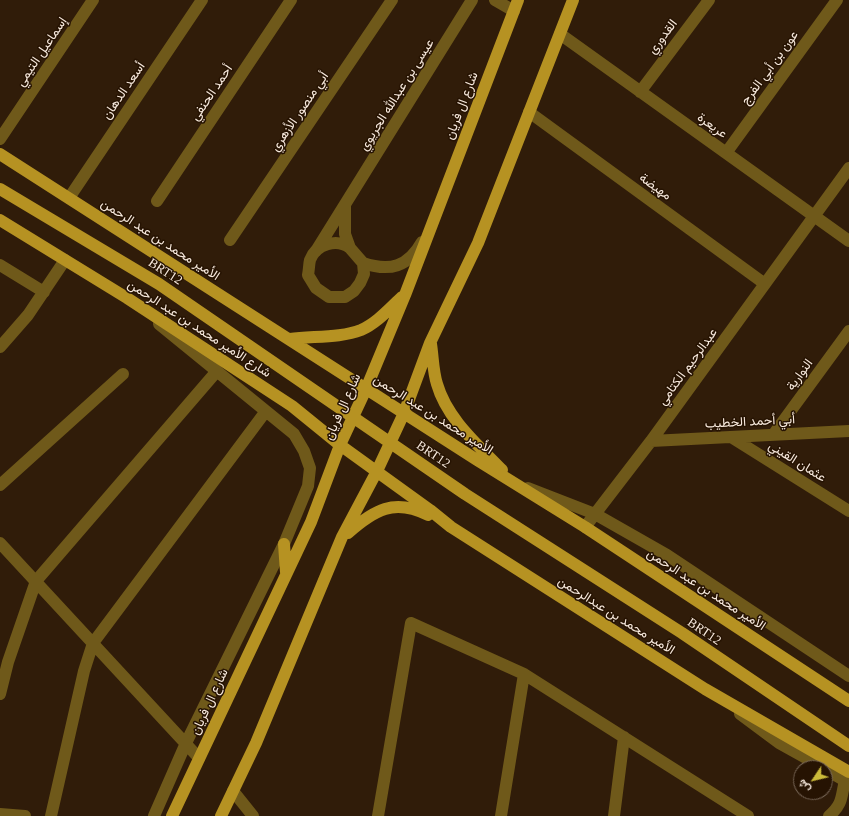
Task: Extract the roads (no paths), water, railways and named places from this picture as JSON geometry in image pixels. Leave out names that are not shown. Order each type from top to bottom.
[{"type":"main road","points":[[221,816],[256,743],[342,537],[377,471],[404,413],[430,343],[478,243],[573,0]]},
{"type":"main road","name":"شارع ال فريان","points":[[172,816],[311,522],[340,445],[366,389],[405,295],[516,5]]},
{"type":"main road","name":"الأمير محمد بن عبد الرحمن","points":[[0,154],[366,389],[585,527],[849,701]]},
{"type":"main road","name":"BRT12","points":[[0,189],[158,284],[353,418],[556,554],[682,633],[849,746]]},
{"type":"main road","name":"شارع الأمير محمد بن عبد الرحمن","points":[[0,220],[127,298],[292,406],[340,445],[377,471]]},
{"type":"main road","points":[[290,339],[348,334],[362,329],[376,320],[405,295]]},
{"type":"main road","points":[[430,343],[437,384],[447,407],[458,424],[515,483]]},
{"type":"main road","name":"الأمير محمد بن عبدالرحمن","points":[[377,471],[451,527],[848,778]]},
{"type":"main road","points":[[342,537],[362,520],[380,510],[395,507],[414,508],[451,527]]},
{"type":"main road","points":[[284,544],[286,576]]},
{"type":"street","name":"إسماعيل التيمي","points":[[0,139],[93,0]]},
{"type":"street","name":"أسعد الدهان","points":[[69,198],[202,0]]},
{"type":"street","name":"أحمد الحنفي","points":[[156,201],[291,0]]},
{"type":"street","name":"أبي منصور الأزهري","points":[[230,240],[392,0]]},
{"type":"street","name":"عيسى بن عبدالله الجريوي","points":[[316,251],[472,0]]},
{"type":"street","points":[[495,0],[516,5]]},
{"type":"street","name":"القدوري","points":[[640,92],[710,0]]},
{"type":"street","name":"عون بن أبي الفرج","points":[[726,153],[837,0]]},
{"type":"street","name":"عريعرة","points":[[560,34],[849,241]]},
{"type":"street","name":"مهيضة","points":[[529,112],[765,284]]},
{"type":"street","name":"عبدالرحيم الكتامي","points":[[595,514],[651,441],[849,168]]},
{"type":"street","points":[[345,204],[345,234],[350,248]]},
{"type":"street","points":[[362,263],[376,267],[391,268],[402,263],[415,254],[430,229]]},
{"type":"street","points":[[341,242],[350,248],[362,263],[364,274],[354,291],[345,297],[329,297],[316,288],[308,276],[311,259],[316,251],[332,243],[341,242]]},
{"type":"street","points":[[0,347],[28,315],[65,260]]},
{"type":"street","points":[[0,265],[44,292]]},
{"type":"street","points":[[127,298],[294,434],[304,451],[310,468],[308,486],[284,544],[186,743],[154,816]]},
{"type":"street","name":"النوارية","points":[[773,435],[849,331]]},
{"type":"street","points":[[0,694],[8,662],[36,582],[217,371]]},
{"type":"street","points":[[0,485],[123,374]]},
{"type":"street","points":[[51,816],[84,671],[93,643],[266,411]]},
{"type":"street","name":"أبي أحمد الخطيب","points":[[651,441],[849,431]]},
{"type":"street","name":"عثمان القيني","points":[[731,437],[849,511]]},
{"type":"street","points":[[515,483],[595,514],[667,555],[849,676]]},
{"type":"street","points":[[585,527],[595,514]]},
{"type":"street","points":[[0,543],[200,758]]},
{"type":"street","points":[[378,816],[411,623],[524,674],[748,816]]},
{"type":"street","points":[[501,816],[524,674]]},
{"type":"street","points":[[705,689],[779,742],[810,760]]},
{"type":"street","points":[[614,816],[624,737]]},
{"type":"street","points":[[833,772],[848,778],[842,799],[834,812]]},
{"type":"street","points":[[233,791],[253,816]]},
{"type":"street","points":[[0,814],[25,816]]}]
